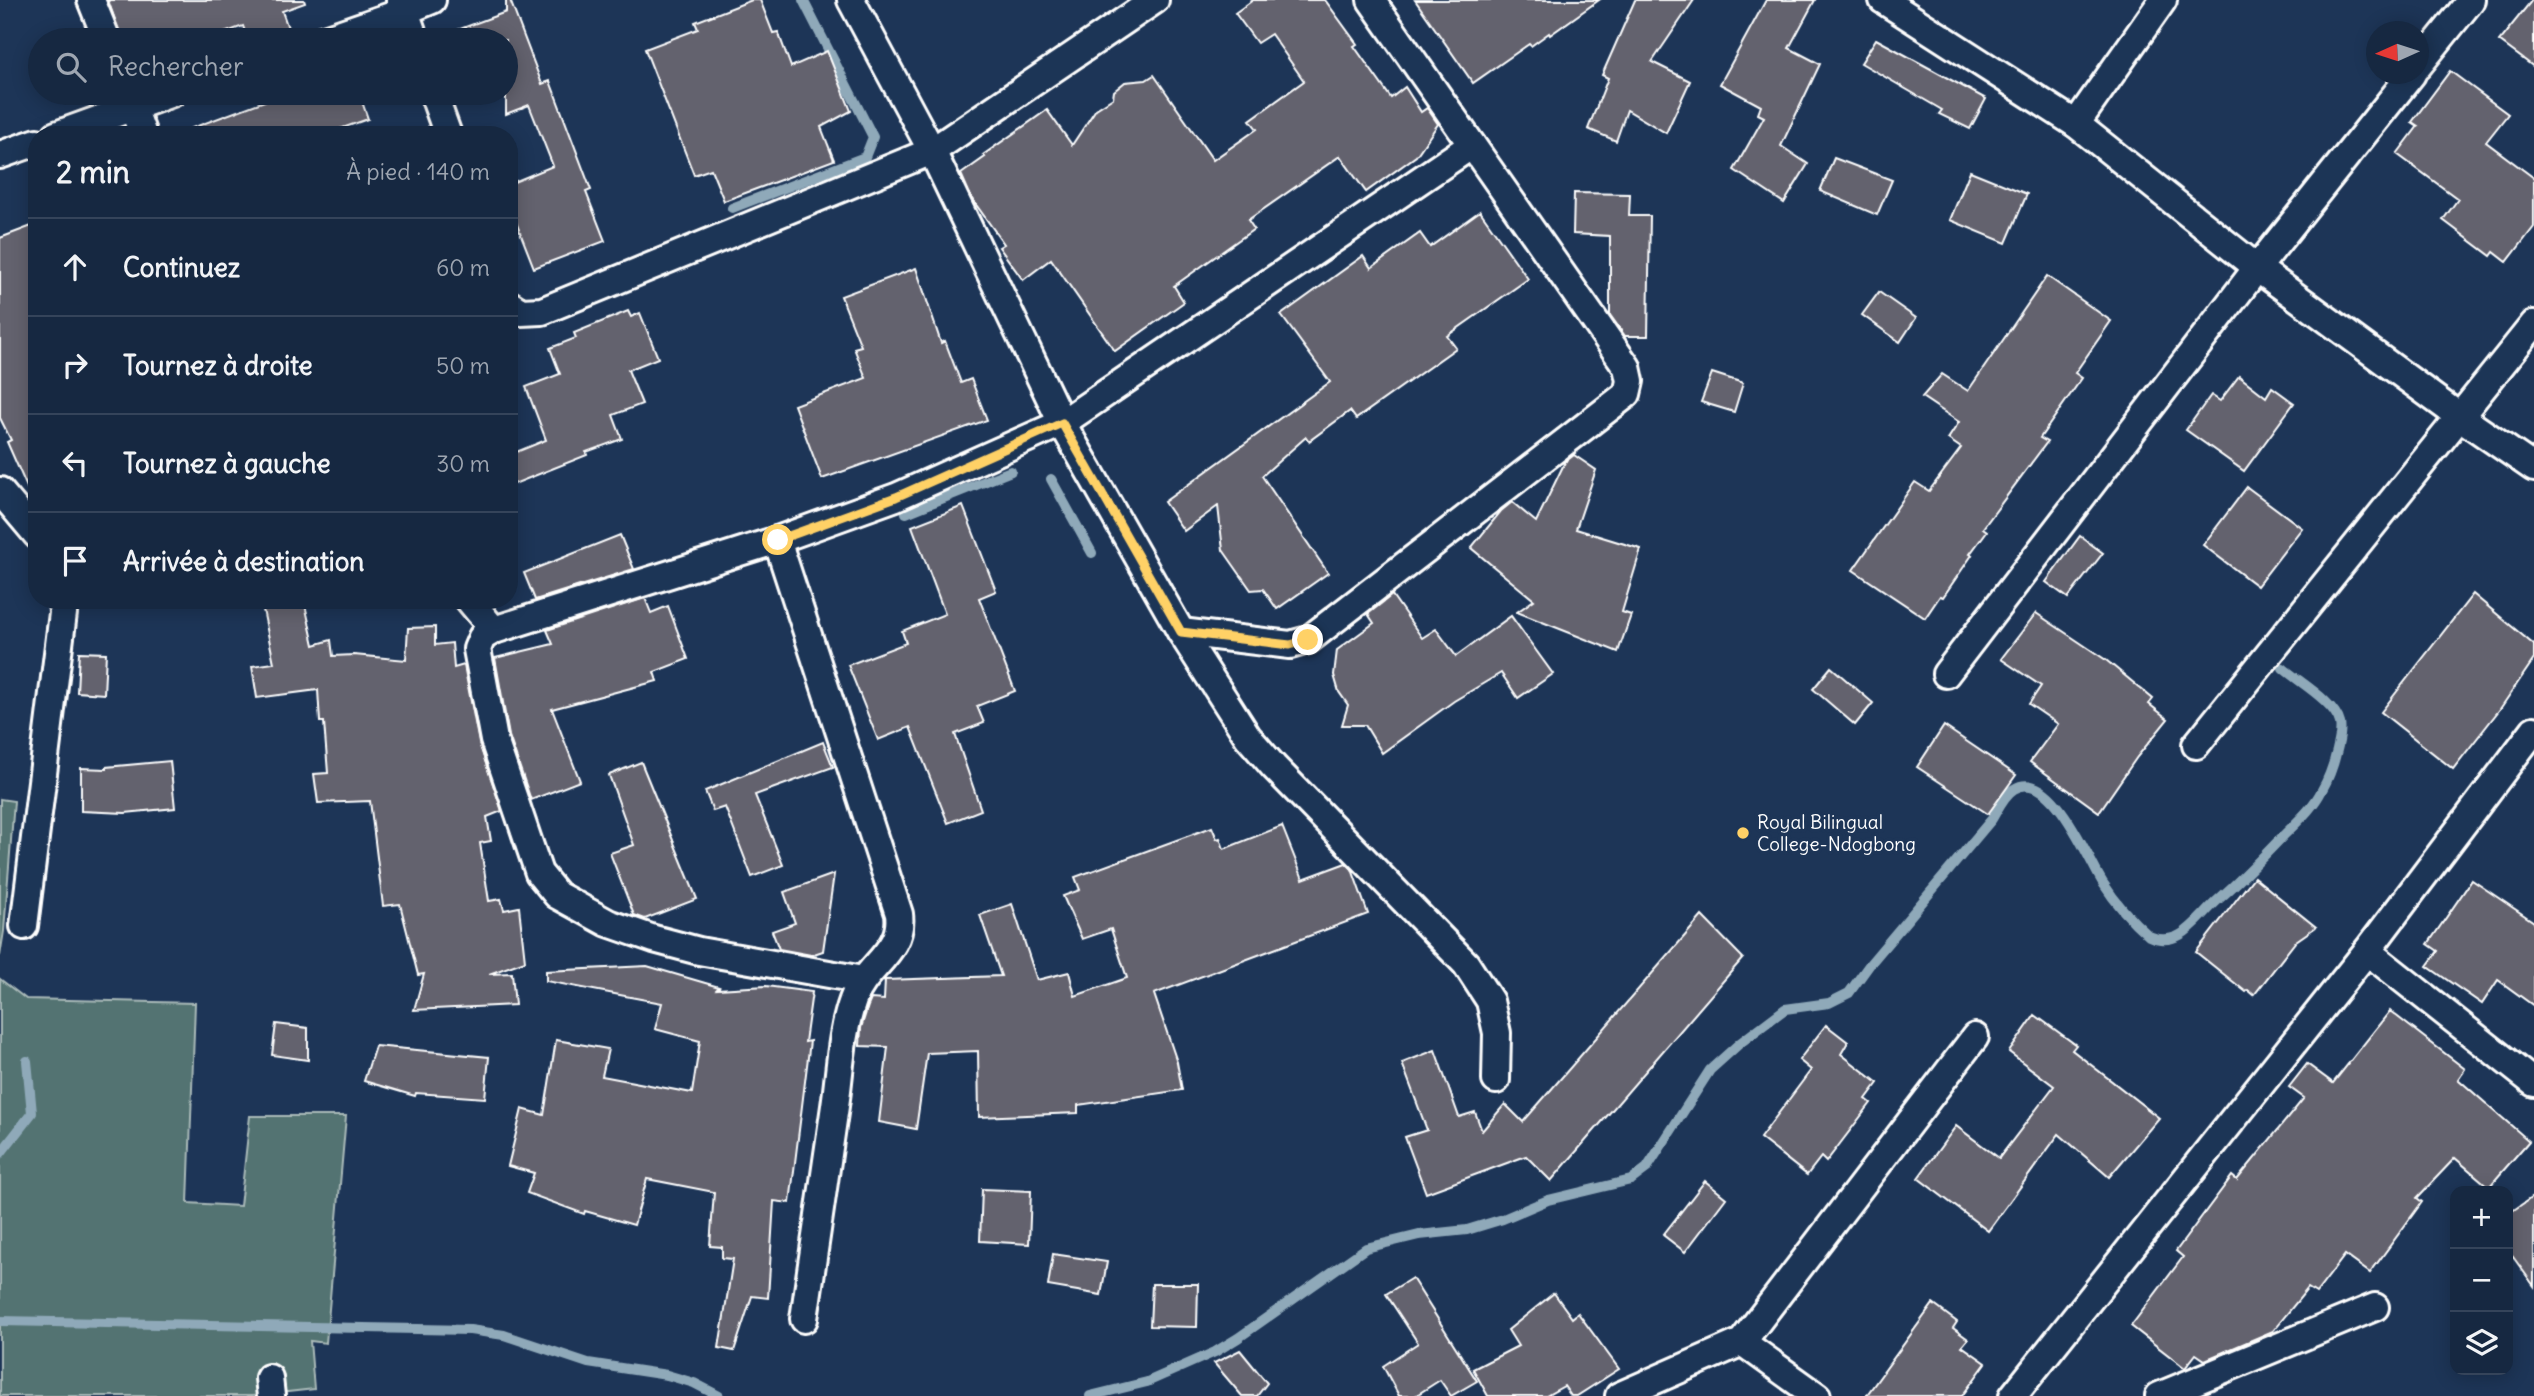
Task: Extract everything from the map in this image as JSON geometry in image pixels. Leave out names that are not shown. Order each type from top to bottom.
[{"type":"street","points":[[91,0],[102,28]]},
{"type":"street","points":[[349,28],[402,5],[432,0]]},
{"type":"street","points":[[851,0],[932,151],[1062,423],[1181,632],[1248,737],[1466,964],[1490,1001],[1497,1034],[1496,1080]]},
{"type":"street","points":[[518,311],[542,311],[932,151],[1155,0]]},
{"type":"street","points":[[1181,632],[1290,645],[1308,640],[1627,394],[1630,381],[1627,367],[1371,0]]},
{"type":"street","points":[[1883,0],[2076,124],[2257,268],[2534,468]]},
{"type":"street","points":[[2076,124],[2163,0]]},
{"type":"street","points":[[2429,52],[2471,0]]},
{"type":"street","points":[[402,5],[411,28]]},
{"type":"street","points":[[1946,674],[2257,268],[2404,84]]},
{"type":"street","points":[[75,126],[120,105]]},
{"type":"street","points":[[133,105],[140,126]]},
{"type":"street","points":[[437,105],[445,126]]},
{"type":"street","points":[[0,155],[28,145]]},
{"type":"street","points":[[863,980],[699,951],[654,939],[608,923],[557,895],[539,873],[488,715],[477,649],[482,637],[494,630],[778,540],[896,497],[1062,423],[1472,145]]},
{"type":"street","points":[[2196,745],[2534,324]]},
{"type":"street","points":[[0,491],[28,524]]},
{"type":"street","points":[[778,540],[899,914],[901,928],[898,939],[863,980],[853,999],[804,1319]]},
{"type":"street","points":[[24,926],[63,609]]},
{"type":"street","points":[[476,609],[494,630]]},
{"type":"street","points":[[2013,1396],[2367,951],[2534,730]]},
{"type":"street","points":[[2367,951],[2534,1083]]},
{"type":"street","points":[[1619,1396],[1742,1342],[1975,1037]]},
{"type":"street","points":[[2159,1396],[2375,1307]]},
{"type":"street","points":[[1742,1342],[1817,1396]]},
{"type":"green space","points":[[0,799],[14,801],[0,956]]},
{"type":"green space","points":[[0,979],[26,999],[195,1003],[188,1203],[240,1206],[250,1116],[346,1116],[326,1343],[310,1341],[314,1389],[252,1396],[0,1396]]},
{"type":"building","points":[[108,0],[304,0],[305,3],[282,11],[288,28],[118,28]]},
{"type":"building","points":[[506,0],[510,0],[542,84],[550,81],[591,190],[586,192],[605,241],[534,268],[518,227],[518,180],[553,166],[529,105],[506,114],[506,105],[518,105],[518,28],[462,28],[506,12]]},
{"type":"building","points":[[752,0],[760,0],[773,33],[778,32],[791,67],[827,51],[851,111],[821,127],[834,160],[724,201],[711,169],[694,175],[645,49],[698,29],[695,22]]},
{"type":"building","points":[[1253,0],[1325,0],[1391,98],[1405,87],[1421,112],[1427,108],[1438,124],[1416,156],[1366,192],[1340,156],[1248,220],[1254,229],[1174,286],[1184,302],[1115,351],[1051,259],[1023,280],[999,247],[1004,244],[972,199],[961,174],[985,157],[983,155],[1047,110],[1072,145],[1096,109],[1113,98],[1114,91],[1125,82],[1146,80],[1154,75],[1213,160],[1257,129],[1250,120],[1304,81],[1271,34],[1257,43],[1235,13]]},
{"type":"building","points":[[1415,0],[1599,0],[1550,35],[1549,33],[1531,46],[1529,44],[1473,83]]},
{"type":"building","points":[[1635,0],[1694,0],[1652,62],[1690,81],[1666,133],[1627,110],[1616,141],[1588,129],[1608,78],[1602,75]]},
{"type":"building","points":[[1766,0],[1815,0],[1789,48],[1820,64],[1781,146],[1808,164],[1784,203],[1734,170],[1764,117],[1758,114],[1761,106],[1720,84]]},
{"type":"building","points":[[2534,0],[2534,67],[2499,41]]},
{"type":"building","points":[[1876,39],[1986,99],[1970,129],[1939,114],[1942,110],[1861,63]]},
{"type":"building","points":[[2450,71],[2508,114],[2486,142],[2534,178],[2534,227],[2507,262],[2494,252],[2491,256],[2443,220],[2458,199],[2397,154],[2418,126],[2412,122]]},
{"type":"building","points":[[254,105],[363,105],[368,119],[348,126],[197,126]]},
{"type":"building","points":[[1834,158],[1892,180],[1877,215],[1820,191]]},
{"type":"building","points":[[1970,171],[2027,194],[2006,243],[1950,220]]},
{"type":"building","points":[[1574,193],[1630,194],[1629,216],[1650,216],[1648,336],[1625,336],[1610,315],[1610,236],[1573,234]]},
{"type":"building","points":[[1480,211],[1528,279],[1447,336],[1456,348],[1356,419],[1350,411],[1309,441],[1306,437],[1262,476],[1328,573],[1277,609],[1263,589],[1251,590],[1223,550],[1218,506],[1184,531],[1164,502],[1330,382],[1281,315],[1363,256],[1371,268],[1420,233],[1430,247]]},
{"type":"building","points":[[28,227],[28,490],[7,442],[11,440],[0,418],[0,238]]},
{"type":"building","points":[[916,268],[941,343],[945,341],[961,383],[971,379],[987,420],[822,479],[794,405],[866,378],[854,348],[861,346],[841,296]]},
{"type":"building","points":[[2047,276],[2111,321],[2075,373],[2082,378],[2040,438],[2047,442],[1983,528],[1987,531],[1970,554],[1972,555],[1925,618],[1853,570],[1915,482],[1929,491],[1961,448],[1948,439],[1959,422],[1922,397],[1942,374],[1968,391]]},
{"type":"building","points":[[1879,292],[1916,318],[1900,342],[1862,315]]},
{"type":"building","points":[[628,311],[631,317],[640,313],[658,358],[628,370],[642,404],[613,415],[622,439],[518,482],[518,451],[546,440],[526,387],[560,374],[550,348],[576,338],[574,333]]},
{"type":"building","points":[[1712,373],[1743,383],[1734,412],[1701,402]]},
{"type":"building","points":[[2239,376],[2266,397],[2272,387],[2294,403],[2244,471],[2186,430],[2211,395],[2220,401]]},
{"type":"building","points":[[1574,455],[1596,470],[1576,529],[1641,549],[1622,612],[1631,615],[1618,652],[1517,612],[1534,600],[1471,548],[1501,511],[1512,502],[1536,522],[1565,462]]},
{"type":"building","points":[[2247,487],[2302,528],[2257,586],[2203,545]]},
{"type":"building","points":[[963,506],[996,591],[979,598],[1015,691],[977,706],[984,723],[955,734],[981,810],[948,823],[910,727],[878,740],[848,665],[906,643],[902,631],[945,614],[912,526]]},
{"type":"building","points":[[620,535],[634,569],[535,600],[524,573]]},
{"type":"building","points":[[2080,536],[2103,553],[2068,598],[2046,582]]},
{"type":"building","points":[[2473,594],[2534,645],[2534,659],[2500,709],[2453,769],[2381,712]]},
{"type":"building","points":[[1392,595],[1422,638],[1436,629],[1456,656],[1511,616],[1553,674],[1518,698],[1501,673],[1454,701],[1382,753],[1365,725],[1342,725],[1348,705],[1339,692],[1334,675],[1337,650],[1374,623],[1368,614]]},
{"type":"building","points":[[645,598],[651,613],[668,606],[688,659],[654,672],[657,681],[552,709],[580,781],[531,800],[509,736],[495,658],[553,644],[547,630]]},
{"type":"building","points":[[263,609],[306,609],[314,645],[331,640],[333,656],[354,655],[406,660],[408,628],[435,627],[435,645],[452,643],[454,668],[464,665],[479,743],[502,811],[487,817],[491,841],[480,843],[489,901],[501,899],[504,910],[519,907],[525,961],[489,974],[512,973],[515,1005],[414,1010],[424,974],[418,975],[400,904],[383,906],[370,801],[318,803],[314,774],[328,773],[324,722],[320,722],[318,690],[257,698],[252,666],[274,663]]},
{"type":"building","points":[[2036,613],[2106,660],[2153,699],[2149,704],[2168,719],[2137,757],[2099,812],[2030,762],[2058,724],[2029,704],[2041,686],[2001,659]]},
{"type":"building","points":[[79,652],[106,653],[104,694],[77,692]]},
{"type":"building","points":[[1831,667],[1873,703],[1855,725],[1813,689]]},
{"type":"building","points":[[1944,726],[2016,775],[1988,814],[1917,767]]},
{"type":"building","points":[[823,742],[833,767],[755,795],[783,865],[752,877],[725,807],[713,811],[705,791]]},
{"type":"building","points":[[170,761],[175,808],[125,813],[81,811],[81,768],[106,769]]},
{"type":"building","points":[[641,762],[697,899],[645,919],[634,915],[610,853],[634,845],[609,775]]},
{"type":"building","points":[[1282,826],[1303,879],[1346,863],[1352,869],[1368,914],[1154,994],[1177,1062],[1182,1090],[1078,1105],[1078,1113],[979,1117],[978,1051],[927,1053],[916,1129],[879,1122],[888,1047],[860,1046],[861,1028],[868,1006],[871,999],[884,1000],[885,980],[1001,976],[980,915],[1012,904],[1037,980],[1069,972],[1075,996],[1127,978],[1111,929],[1082,939],[1063,896],[1080,890],[1075,877],[1212,827],[1224,849]]},
{"type":"building","points":[[834,874],[823,951],[811,955],[779,949],[772,931],[795,923],[784,892]]},
{"type":"building","points":[[2254,877],[2316,927],[2296,941],[2254,995],[2248,990],[2246,992],[2196,952]]},
{"type":"building","points":[[2472,880],[2534,922],[2534,1006],[2498,980],[2482,1004],[2427,966],[2438,951],[2428,944]]},
{"type":"building","points":[[1702,916],[1743,958],[1551,1181],[1526,1156],[1426,1193],[1405,1137],[1427,1130],[1402,1063],[1435,1050],[1459,1117],[1475,1112],[1482,1131],[1505,1104],[1523,1122]]},
{"type":"building","points":[[647,966],[719,987],[717,989],[766,986],[812,992],[805,1042],[810,1041],[790,1203],[774,1201],[768,1298],[752,1296],[734,1351],[719,1348],[733,1259],[722,1258],[722,1247],[710,1246],[714,1192],[647,1179],[634,1225],[585,1211],[584,1214],[527,1193],[534,1173],[508,1166],[522,1109],[544,1115],[556,1040],[608,1049],[602,1076],[692,1093],[700,1041],[655,1029],[662,1003],[546,981],[546,971]]},
{"type":"building","points":[[2390,1011],[2465,1069],[2458,1079],[2529,1141],[2490,1186],[2455,1158],[2417,1198],[2422,1202],[2370,1273],[2345,1255],[2316,1293],[2308,1288],[2273,1331],[2205,1360],[2196,1354],[2185,1368],[2131,1326],[2183,1257],[2176,1251],[2232,1176],[2237,1180],[2304,1098],[2289,1087],[2307,1064],[2333,1083]]},
{"type":"building","points":[[2035,1015],[2076,1045],[2072,1050],[2159,1118],[2109,1177],[2059,1134],[1988,1231],[1918,1178],[1956,1126],[1999,1158],[2054,1086],[2009,1052]]},
{"type":"building","points":[[276,1024],[308,1028],[308,1060],[272,1055]]},
{"type":"building","points":[[1826,1025],[1848,1042],[1841,1054],[1878,1083],[1866,1099],[1871,1103],[1826,1162],[1821,1157],[1807,1175],[1760,1138],[1811,1070],[1799,1060]]},
{"type":"building","points":[[375,1046],[489,1057],[485,1098],[416,1093],[415,1096],[364,1081]]},
{"type":"building","points":[[1705,1181],[1726,1198],[1685,1252],[1663,1235]]},
{"type":"building","points":[[982,1189],[1031,1191],[1029,1244],[980,1241]]},
{"type":"building","points":[[2534,1196],[2534,1286],[2513,1257],[2513,1211]]},
{"type":"building","points":[[1053,1254],[1107,1262],[1101,1295],[1048,1286]]},
{"type":"building","points":[[1412,1278],[1477,1381],[1451,1396],[1440,1380],[1415,1396],[1399,1396],[1383,1366],[1418,1343],[1386,1294]]},
{"type":"building","points":[[1152,1284],[1198,1284],[1197,1327],[1150,1326]]},
{"type":"building","points":[[1554,1293],[1572,1318],[1578,1313],[1619,1369],[1577,1396],[1571,1396],[1564,1386],[1546,1396],[1488,1396],[1473,1369],[1518,1346],[1508,1330]]},
{"type":"building","points":[[1933,1304],[1957,1322],[1953,1328],[1968,1339],[1962,1346],[1986,1363],[1962,1396],[1866,1396]]},
{"type":"building","points":[[1240,1350],[1267,1383],[1257,1396],[1242,1396],[1214,1363]]},
{"type":"waterway","points":[[732,208],[865,157],[873,137],[803,0]]},
{"type":"waterway","points":[[906,513],[1011,471]]},
{"type":"waterway","points":[[1051,479],[1092,553]]},
{"type":"waterway","points":[[1090,1396],[1147,1382],[1215,1352],[1366,1248],[1419,1235],[1467,1230],[1503,1219],[1548,1200],[1631,1180],[1647,1168],[1710,1070],[1740,1043],[1785,1009],[1829,1003],[1849,993],[1870,964],[1992,819],[2004,798],[2014,789],[2028,786],[2042,791],[2055,803],[2079,838],[2108,890],[2149,936],[2170,939],[2180,935],[2305,814],[2318,797],[2329,775],[2340,733],[2337,715],[2324,700],[2283,668]]},
{"type":"waterway","points":[[0,1154],[32,1113],[27,1061]]},
{"type":"waterway","points":[[0,1321],[470,1330],[504,1335],[588,1363],[667,1375],[694,1383],[719,1396]]},
{"type":"place","name":"Royal Bilingual College-Ndogbong","points":[[1743,833]]},
{"type":"route","points":[[778,540],[896,497],[1062,423],[1181,632],[1290,645],[1308,640]]}]
